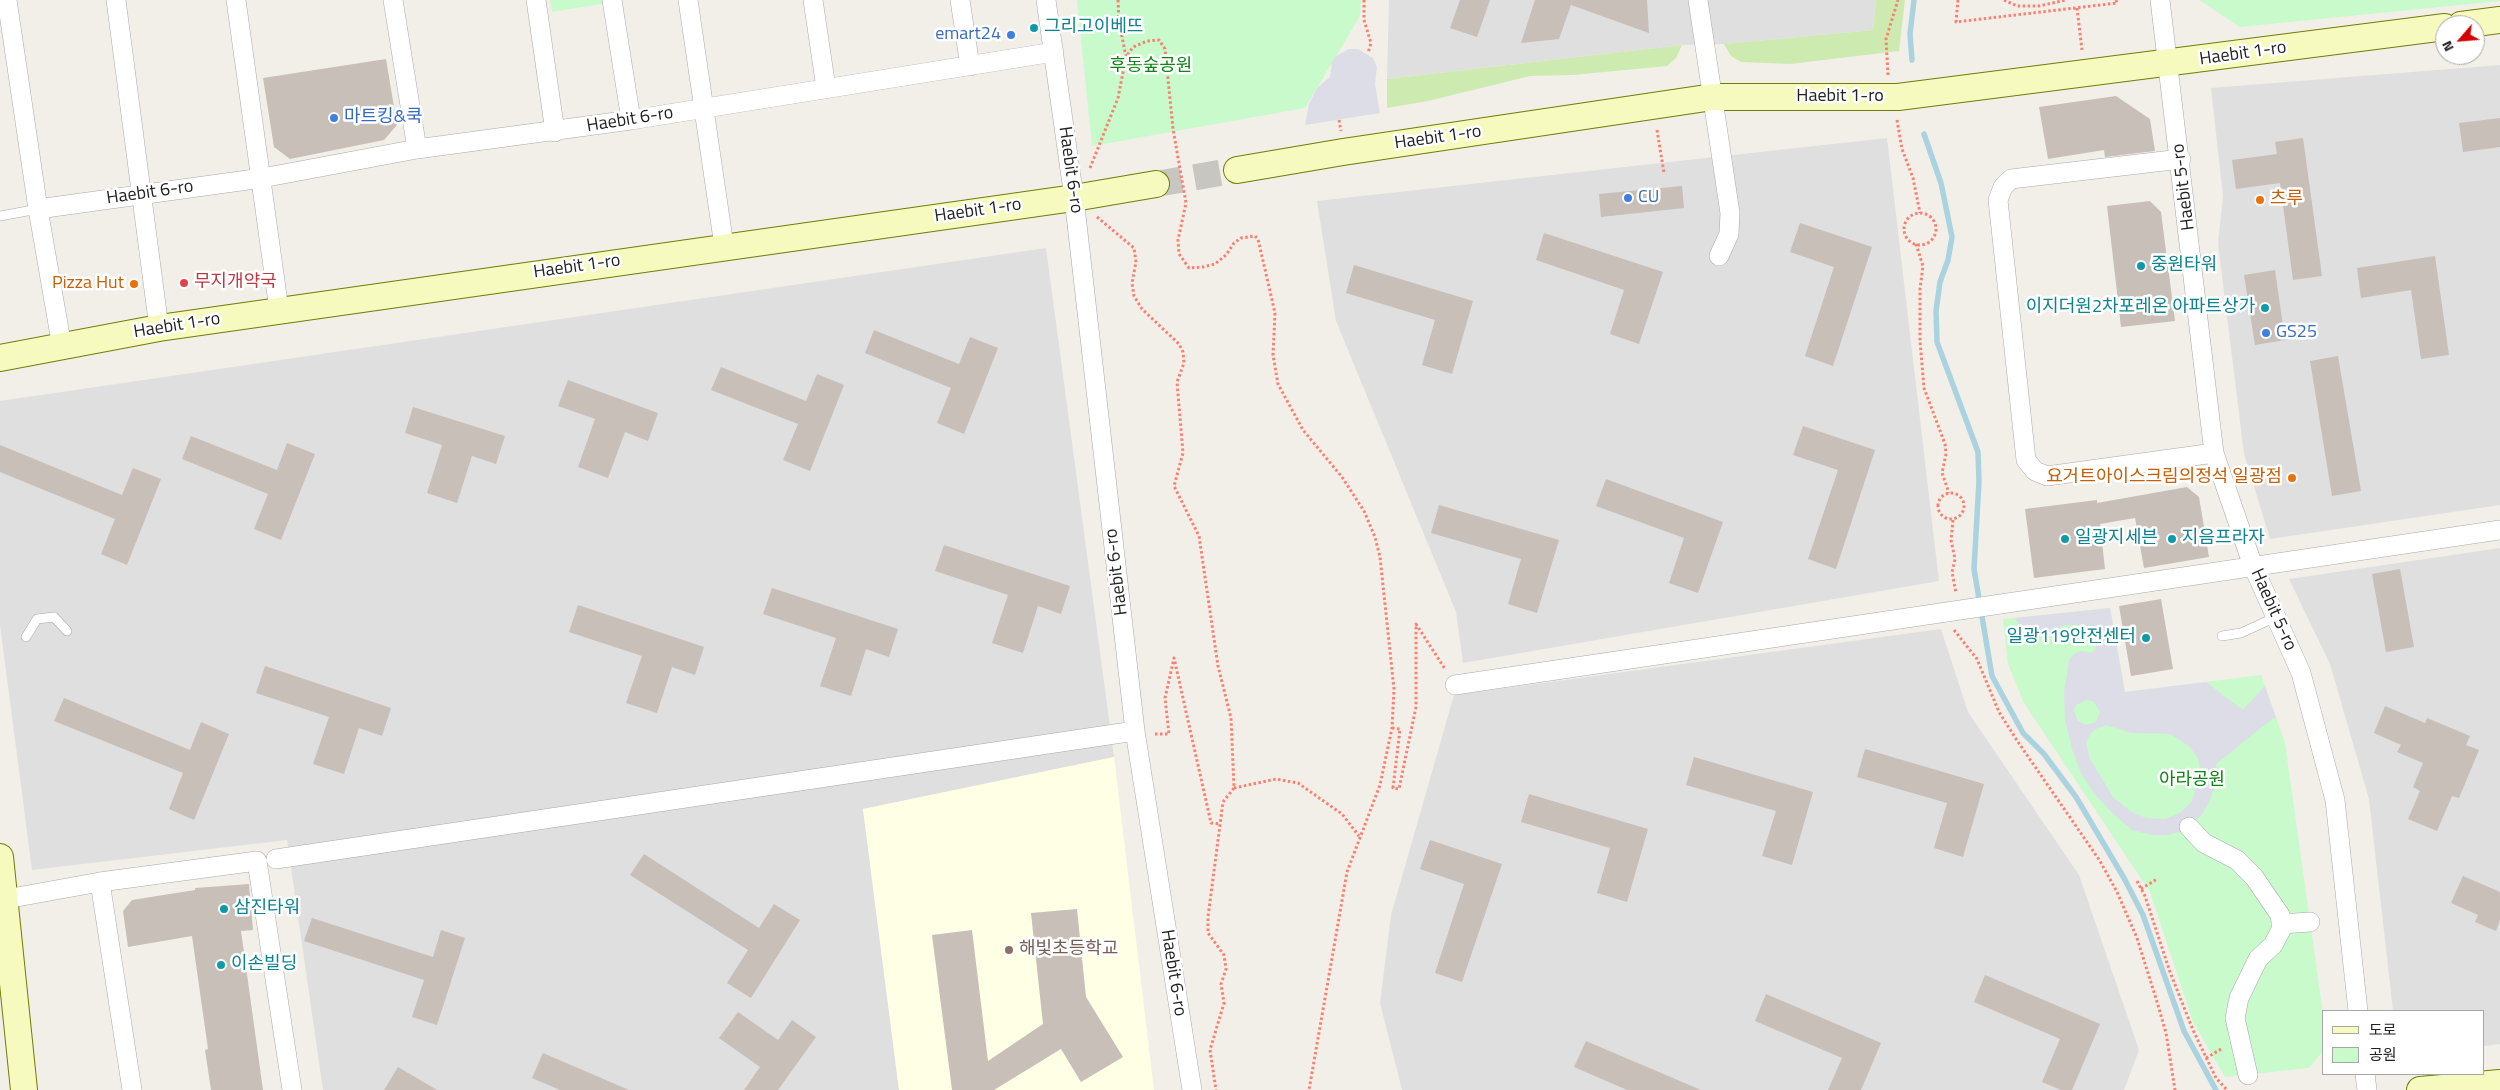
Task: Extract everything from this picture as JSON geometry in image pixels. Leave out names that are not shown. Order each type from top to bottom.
[{"type":"street","points":[[7,0],[38,209],[62,347]]},
{"type":"street","points":[[116,0],[159,328]]},
{"type":"street","points":[[236,0],[279,310]]},
{"type":"street","points":[[393,0],[417,149]]},
{"type":"street","points":[[536,0],[555,132]]},
{"type":"street","points":[[612,0],[631,120]]},
{"type":"street","points":[[688,0],[706,108],[724,246]]},
{"type":"street","points":[[813,0],[826,88]]},
{"type":"street","points":[[960,0],[970,66]]},
{"type":"street","name":"Haebit 6-ro","points":[[1046,0],[1074,198],[1135,731],[1192,1090]]},
{"type":"street","points":[[1698,0],[1730,213],[1729,234],[1719,256]]},
{"type":"street","name":"Haebit 5-ro","points":[[2160,0],[2181,159],[2214,453],[2253,566],[2301,673],[2335,800],[2358,1010]]},
{"type":"street","points":[[2485,22],[2500,20]]},
{"type":"street","name":"Haebit 1-ro","points":[[1237,170],[1343,152],[1713,97],[1898,97],[2169,64],[2435,28]]},
{"type":"street","name":"Haebit 6-ro","points":[[38,209],[262,178],[417,149],[555,132],[1054,52]]},
{"type":"street","points":[[2181,159],[2011,179],[2003,187],[1998,200],[2026,460],[2035,471],[2047,476],[2214,453]]},
{"type":"street","name":"Haebit 1-ro","points":[[0,358],[159,328],[724,246],[1074,198],[1156,184]]},
{"type":"street","points":[[1455,685],[1960,601],[2000,603],[2500,530]]},
{"type":"street","points":[[276,859],[1135,731]]},
{"type":"street","points":[[2189,827],[2204,843],[2237,860],[2254,877],[2280,915],[2282,928],[2273,945],[2258,959],[2239,998],[2235,1018],[2248,1075]]},
{"type":"street","points":[[0,857],[6,899],[24,1090]]},
{"type":"street","points":[[6,899],[100,882],[257,860],[292,1090]]},
{"type":"street","points":[[100,882],[132,1090]]},
{"type":"street","points":[[2281,924],[2310,922]]},
{"type":"street","points":[[2365,1075],[2367,1090]]},
{"type":"street","points":[[2420,1090],[2500,1083]]},
{"type":"lane","points":[[0,216],[38,209]]},
{"type":"lane","points":[[2222,636],[2241,633],[2276,616]]},
{"type":"lane","points":[[26,637],[37,619],[54,617],[67,631]]},
{"type":"path","points":[[1105,131],[1118,98],[1126,57],[1119,21],[1118,0]]},
{"type":"path","points":[[1364,0],[1364,20],[1371,43],[1368,53]]},
{"type":"path","points":[[1887,62],[1886,39],[1898,0]]},
{"type":"path","points":[[1958,0],[1956,22],[2117,2]]},
{"type":"path","points":[[2004,0],[2017,6],[2039,6],[2066,0]]},
{"type":"path","points":[[2112,0],[2117,2]]},
{"type":"path","points":[[2039,6],[2040,12]]},
{"type":"path","points":[[2077,8],[2082,50]]},
{"type":"path","points":[[1126,57],[1133,48],[1147,41],[1159,40],[1165,49],[1173,130],[1186,204],[1178,240],[1179,254],[1182,261],[1189,268],[1216,264],[1226,255],[1234,242],[1241,238],[1255,236],[1258,239],[1276,313],[1273,355],[1278,384],[1303,430],[1342,477],[1364,511],[1375,537],[1383,576],[1394,689],[1392,728],[1380,785],[1359,836],[1347,872],[1309,1090]]},
{"type":"path","points":[[1898,127],[1902,149],[1917,194],[1920,213]]},
{"type":"path","points":[[1657,130],[1664,173]]},
{"type":"path","points":[[1916,244],[1928,243],[1935,233],[1932,219],[1920,213],[1913,214],[1904,226],[1905,234],[1916,244],[1923,266],[1920,289],[1920,341],[1924,388],[1944,444],[1946,454],[1942,473],[1949,492]]},
{"type":"path","points":[[1134,248],[1136,262],[1132,283],[1134,296],[1142,309],[1179,344],[1183,352],[1184,363],[1178,382],[1178,390],[1183,453],[1174,486],[1199,536],[1218,666],[1231,718],[1234,788]]},
{"type":"path","points":[[1949,492],[1960,496],[1965,507],[1959,518],[1953,520],[1942,516],[1937,505],[1944,494],[1949,492]]},
{"type":"path","points":[[1953,520],[1951,540],[1955,559],[1952,572],[1960,601]]},
{"type":"path","points":[[1392,728],[1400,729],[1393,788],[1400,789],[1416,707],[1416,624],[1455,685]]},
{"type":"path","points":[[1950,625],[1976,658],[1999,712],[2100,861],[2117,892],[2137,938],[2158,1005],[2166,1033],[2175,1090]]},
{"type":"path","points":[[1163,735],[1169,734],[1165,698],[1174,658],[1210,824],[1220,824]]},
{"type":"path","points":[[1216,1090],[1210,1050],[1224,1003],[1221,984],[1226,969],[1224,955],[1208,933],[1208,917],[1223,802],[1234,788],[1276,779],[1298,783],[1342,814],[1359,836]]},
{"type":"path","points":[[2141,889],[2157,879]]},
{"type":"path","points":[[2137,881],[2170,972],[2206,1058],[2216,1078],[2227,1090]]},
{"type":"path","points":[[2206,1058],[2219,1050]]},
{"type":"shaded area","points":[[1389,0],[1876,0],[1873,30],[1724,44],[1682,45],[1387,79]]},
{"type":"shaded area","points":[[1349,49],[1358,49],[1373,58],[1377,67],[1375,84],[1380,113],[1305,125],[1309,104],[1317,88],[1330,77],[1332,62],[1336,56]]},
{"type":"shaded area","points":[[2500,65],[2500,505],[2270,539],[2244,454],[2218,243],[2223,196],[2211,88]]},
{"type":"shaded area","points":[[1887,138],[1939,581],[1463,663],[1456,612],[1336,321],[1317,201]]},
{"type":"shaded area","points":[[1046,248],[1114,757],[863,809],[899,1090],[323,1090],[287,840],[32,870],[0,625],[0,401]]},
{"type":"shaded area","points":[[2500,548],[2500,1044],[2485,1046],[2485,1010],[2393,1010],[2369,799],[2330,664],[2289,579]]},
{"type":"shaded area","points":[[2110,608],[2125,692],[2206,682],[2243,710],[2265,686],[2276,718],[2272,719],[2216,764],[2217,775],[2214,790],[2208,804],[2201,816],[2182,831],[2168,835],[2151,835],[2132,830],[2113,814],[2093,792],[2081,773],[2072,749],[2065,720],[2064,692],[2069,660],[2074,654],[2081,651],[2091,653],[2096,649],[2091,633],[2079,625],[2065,625],[2041,635],[2030,634],[2021,629],[2015,618]],"holes":[[[2087,700],[2094,702],[2100,712],[2096,722],[2086,725],[2078,721],[2074,711],[2076,705]],[[2106,725],[2132,733],[2170,734],[2189,746],[2198,758],[2201,773],[2192,801],[2180,813],[2165,819],[2146,818],[2130,811],[2113,797],[2090,759],[2086,743],[2090,734]]]},
{"type":"shaded area","points":[[1941,629],[1968,712],[2079,875],[2139,1050],[2124,1090],[1402,1090],[1380,1003],[1391,915],[1454,695]]},
{"type":"shaded area","name":"해빛초등학교","points":[[1114,757],[1154,1090],[899,1090],[863,809]]},
{"type":"green space","points":[[550,0],[626,0],[552,12]]},
{"type":"green space","name":"후동숲공원","points":[[1077,0],[1361,0],[1360,16],[1305,108],[1092,146]]},
{"type":"green space","points":[[1876,0],[1905,0],[1899,51],[1790,64],[1741,62],[1731,56],[1724,44],[1873,30]]},
{"type":"green space","points":[[2199,0],[2500,0],[2500,1],[2240,27]]},
{"type":"green space","points":[[1682,45],[1676,58],[1667,66],[1573,75],[1530,76],[1428,101],[1387,108],[1387,79]]},
{"type":"green space","name":"아라공원","points":[[2110,608],[2125,692],[2261,675],[2285,743],[2322,1010],[2322,1052],[2309,1068],[2225,1077],[2193,1022],[2150,892],[2024,703],[2008,664],[2003,619]]},
{"type":"building","points":[[1460,0],[1490,0],[1477,37],[1450,28]]},
{"type":"building","points":[[1535,0],[1647,0],[1649,33],[1571,5],[1559,39],[1521,43]]},
{"type":"building","points":[[386,59],[397,125],[384,140],[290,159],[274,147],[263,78]]},
{"type":"building","points":[[2116,96],[2150,119],[2155,151],[2105,157],[2104,150],[2048,159],[2039,107]]},
{"type":"building","points":[[2500,118],[2500,147],[2463,152],[2459,123]]},
{"type":"building","points":[[2303,138],[2322,276],[2293,280],[2280,183],[2236,189],[2232,160],[2277,154],[2275,142]]},
{"type":"building","points":[[1682,186],[1684,208],[1601,217],[1599,194]]},
{"type":"building","name":"중원타워","points":[[2150,201],[2161,212],[2175,321],[2121,327],[2107,206]]},
{"type":"building","points":[[1800,223],[1872,247],[1833,366],[1805,356],[1834,267],[1790,252]]},
{"type":"building","points":[[1544,233],[1663,272],[1639,344],[1610,334],[1624,290],[1536,260]]},
{"type":"building","points":[[2435,256],[2449,355],[2421,359],[2411,290],[2361,298],[2357,268]]},
{"type":"building","points":[[1354,265],[1473,301],[1452,374],[1422,365],[1435,320],[1346,293]]},
{"type":"building","name":"이지더원2차포레온 아파트상가","points":[[2275,270],[2285,340],[2255,345],[2244,275]]},
{"type":"building","points":[[874,330],[959,364],[970,337],[998,348],[964,434],[937,423],[951,388],[865,353]]},
{"type":"building","points":[[2338,356],[2361,491],[2332,496],[2310,361]]},
{"type":"building","points":[[721,367],[806,401],[817,374],[844,385],[810,471],[783,460],[798,424],[711,390]]},
{"type":"building","points":[[568,380],[658,413],[648,441],[625,432],[608,478],[578,467],[595,419],[558,406]]},
{"type":"building","points":[[413,407],[505,436],[496,464],[472,456],[457,503],[427,493],[442,445],[405,433]]},
{"type":"building","points":[[1803,426],[1875,450],[1836,569],[1808,559],[1838,470],[1793,455]]},
{"type":"building","points":[[191,436],[277,470],[287,443],[315,454],[281,540],[254,529],[268,494],[182,459]]},
{"type":"building","points":[[0,445],[122,495],[133,468],[161,479],[127,565],[101,554],[115,519],[0,472]]},
{"type":"building","points":[[1606,479],[1723,522],[1698,593],[1669,583],[1684,538],[1596,506]]},
{"type":"building","points":[[2187,487],[2199,497],[2209,557],[2144,568],[2135,518],[2100,524],[2105,569],[2034,578],[2025,509],[2097,500],[2097,503]]},
{"type":"building","points":[[1439,505],[1559,540],[1537,613],[1508,604],[1521,559],[1431,533]]},
{"type":"building","points":[[944,545],[1070,586],[1061,614],[1038,606],[1023,653],[992,643],[1008,595],[935,571]]},
{"type":"building","points":[[2400,569],[2414,647],[2386,652],[2372,574]]},
{"type":"building","points":[[772,588],[898,629],[889,657],[866,649],[851,696],[820,686],[836,638],[763,614]]},
{"type":"building","name":"일광119안전센터","points":[[2161,599],[2173,669],[2131,676],[2119,606]]},
{"type":"building","points":[[578,605],[704,647],[695,675],[672,667],[657,713],[626,703],[642,656],[569,632]]},
{"type":"building","points":[[265,666],[391,708],[382,736],[359,728],[344,774],[313,764],[329,717],[256,693]]},
{"type":"building","points":[[64,698],[190,750],[201,722],[229,734],[194,820],[169,809],[183,773],[54,721]]},
{"type":"building","points":[[2385,706],[2425,723],[2427,718],[2470,736],[2466,745],[2479,750],[2459,798],[2452,796],[2437,831],[2408,819],[2420,791],[2413,787],[2423,763],[2397,752],[2401,745],[2374,733]]},
{"type":"building","points":[[1865,749],[1984,784],[1963,857],[1934,848],[1947,803],[1857,777]]},
{"type":"building","points":[[1694,757],[1813,792],[1792,865],[1762,856],[1776,811],[1686,785]]},
{"type":"building","points":[[1529,794],[1648,829],[1627,902],[1597,893],[1610,848],[1521,822]]},
{"type":"building","points":[[1430,840],[1502,864],[1462,982],[1435,973],[1464,884],[1420,869]]},
{"type":"building","points":[[644,854],[759,928],[774,904],[800,920],[751,998],[727,983],[748,950],[630,875]]},
{"type":"building","points":[[2463,876],[2500,892],[2500,920],[2496,931],[2475,922],[2478,915],[2451,903]]},
{"type":"building","points":[[249,884],[253,930],[241,931],[263,1090],[211,1090],[205,1050],[208,1049],[192,936],[128,947],[123,911],[132,900],[195,890],[195,888]]},
{"type":"building","points":[[1077,909],[1086,997],[1123,1057],[1081,1082],[1061,1049],[994,1090],[952,1090],[932,935],[972,930],[988,1061],[1043,1024],[1031,913]]},
{"type":"building","points":[[312,918],[433,957],[441,930],[465,938],[437,1025],[412,1017],[424,980],[304,941]]},
{"type":"building","points":[[1985,975],[2100,1024],[2072,1090],[2061,1090],[2042,1082],[2060,1039],[1974,1002]]},
{"type":"building","points":[[1766,994],[1881,1043],[1861,1090],[1828,1090],[1842,1058],[1755,1021]]},
{"type":"building","points":[[738,1012],[778,1040],[792,1020],[816,1037],[778,1090],[744,1090],[760,1067],[719,1038]]},
{"type":"building","points":[[1586,1041],[1701,1090],[1627,1090],[1574,1067]]},
{"type":"building","points":[[543,1053],[629,1090],[560,1090],[532,1078]]},
{"type":"building","points":[[398,1067],[437,1090],[384,1090]]},
{"type":"waterway","points":[[1912,60],[1910,34],[1914,0]]},
{"type":"waterway","points":[[1924,134],[1941,183],[1952,237],[1948,260],[1940,282],[1936,311],[1937,342],[1978,452],[1979,481],[1974,569],[1992,676],[2023,733],[2044,754],[2076,797],[2124,878],[2143,915],[2184,1031],[2216,1090]]},
{"type":"tunnel","points":[[1156,184],[1237,170]]},
{"type":"place","name":"그리고이베뜨","points":[[1034,28]]},
{"type":"place","name":"emart24","points":[[1011,35]]},
{"type":"place","name":"마트킹&쿡","points":[[334,118]]},
{"type":"place","name":"CU","points":[[1628,198]]},
{"type":"place","name":"츠루","points":[[2260,200]]},
{"type":"place","name":"중원타워","points":[[2141,266]]},
{"type":"place","name":"무지개약국","points":[[184,283]]},
{"type":"place","name":"Pizza Hut","points":[[134,284]]},
{"type":"place","name":"이지더원2차포레온 아파트상가","points":[[2265,308]]},
{"type":"place","name":"GS25","points":[[2266,333]]},
{"type":"place","name":"요거트아이스크림의정석 일광점","points":[[2292,478]]},
{"type":"place","name":"일광지세븐","points":[[2065,539]]},
{"type":"place","name":"지음프라자","points":[[2172,539]]},
{"type":"place","name":"일광119안전센터","points":[[2146,638]]},
{"type":"place","name":"삼진타워","points":[[224,909]]},
{"type":"place","name":"해빛초등학교","points":[[1009,950]]},
{"type":"place","name":"이손빌딩","points":[[221,965]]}]
